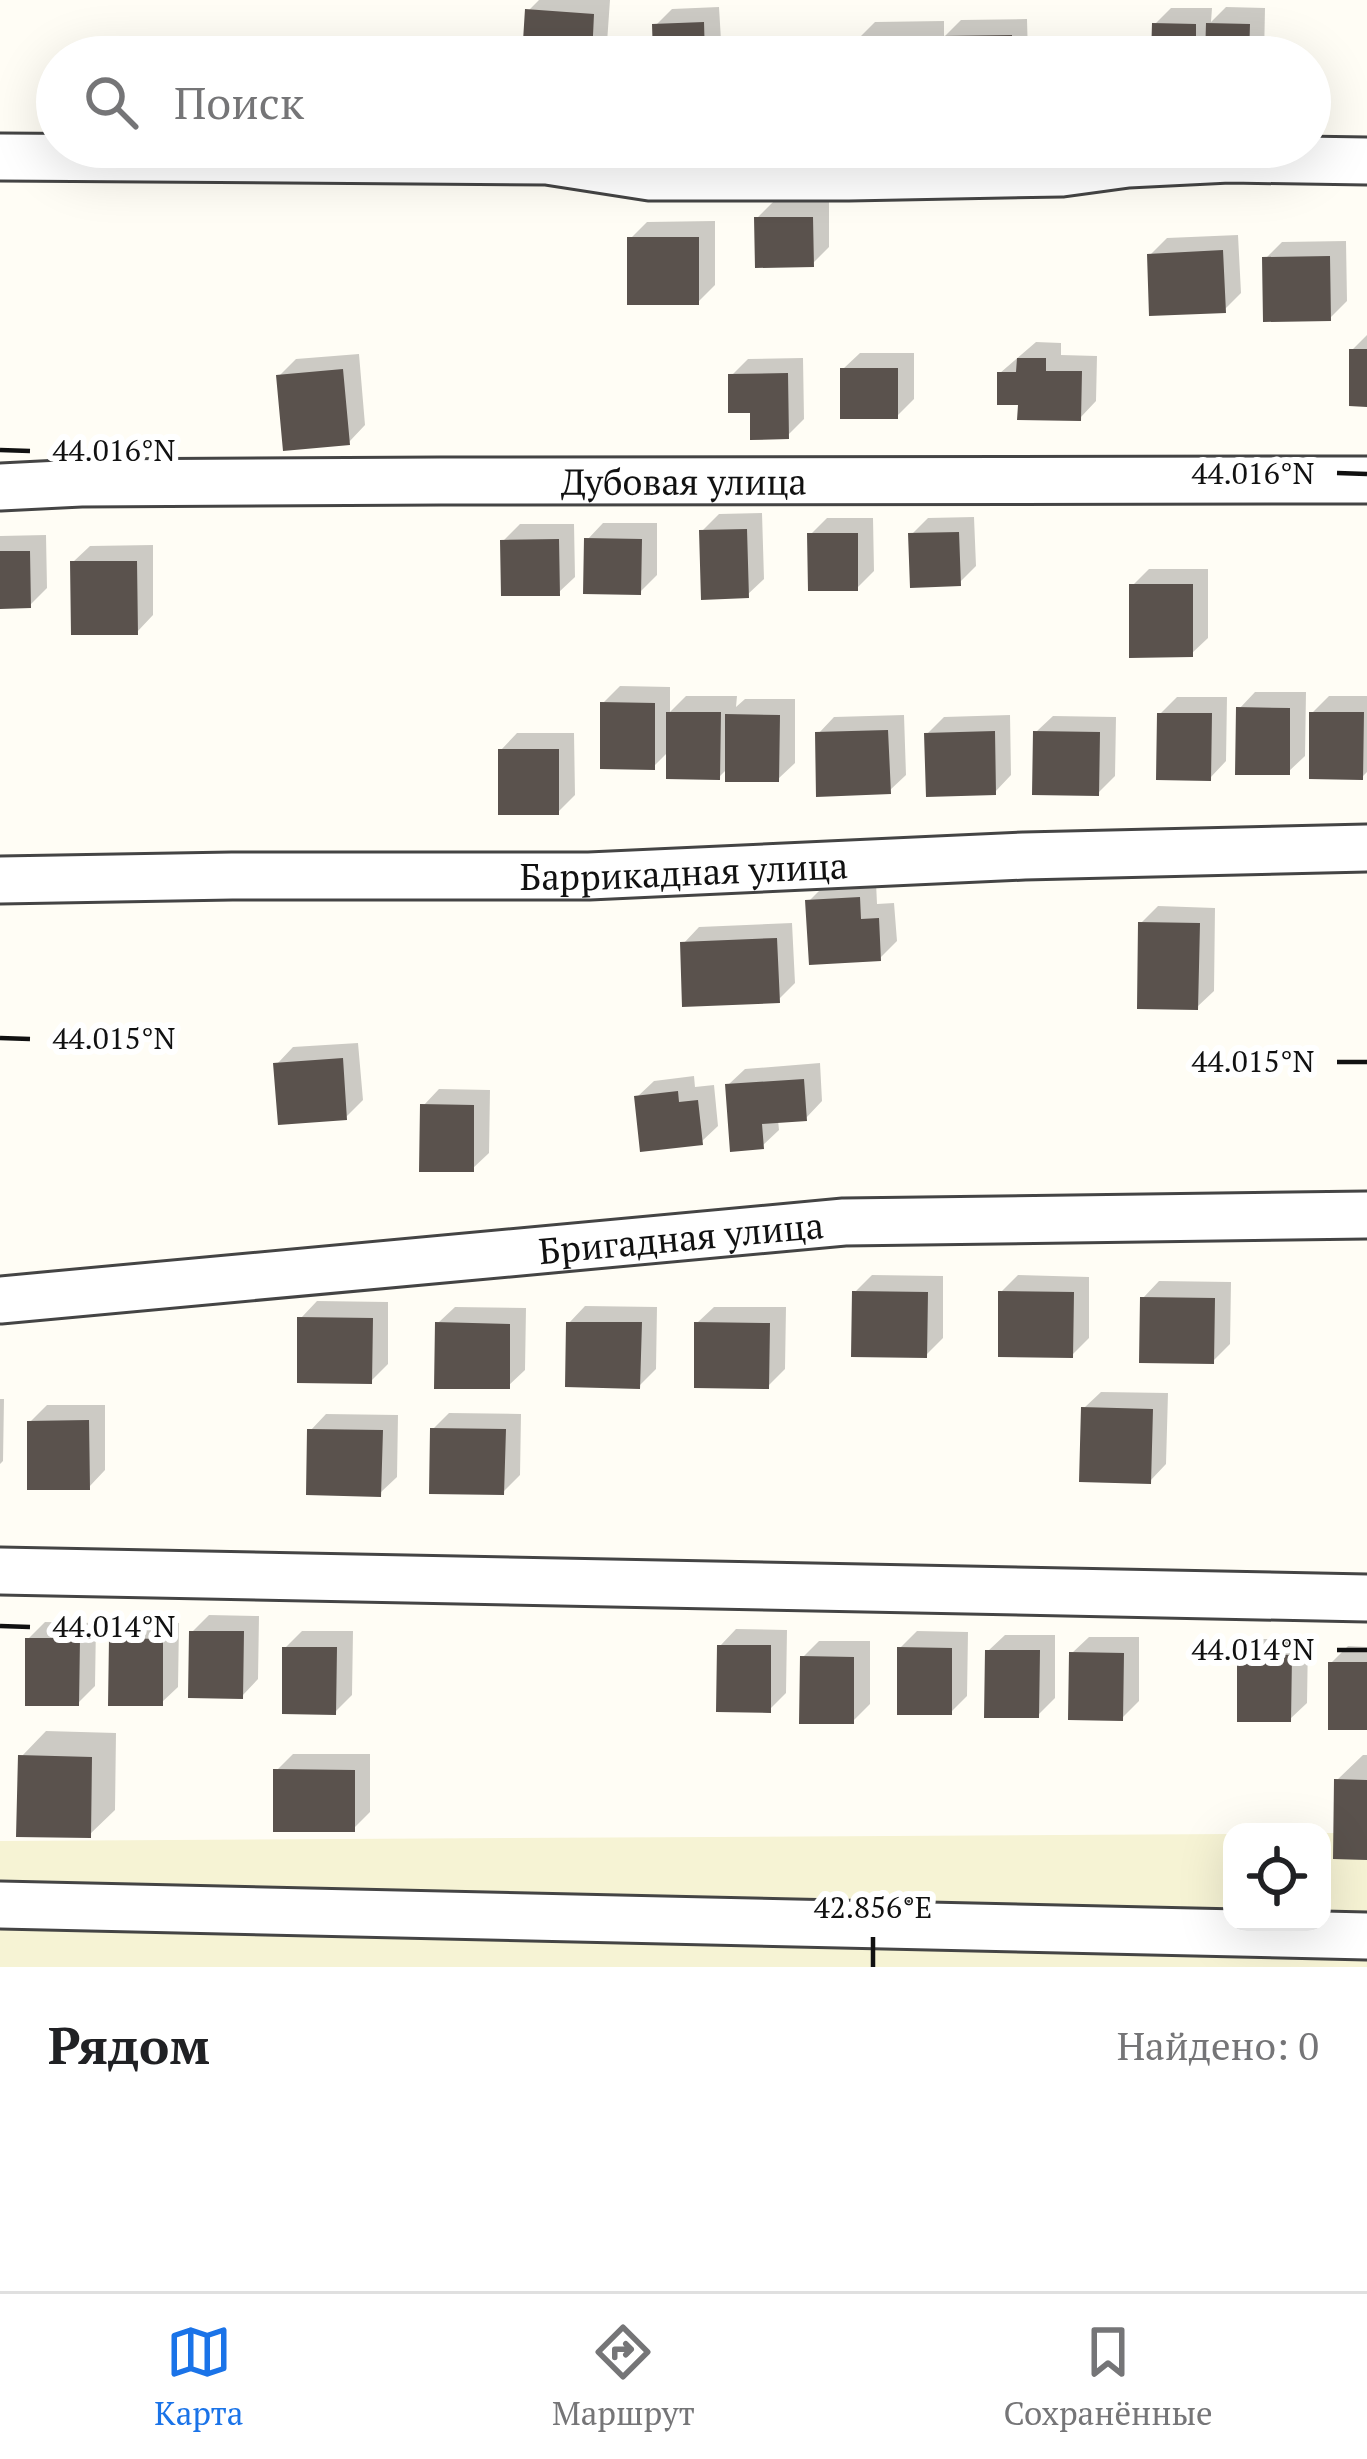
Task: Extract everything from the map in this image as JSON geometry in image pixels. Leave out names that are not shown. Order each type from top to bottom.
[{"type":"street","points":[[0,157],[36,157]]},
{"type":"street","points":[[1331,160],[1367,161]]},
{"type":"street","points":[[592,168],[650,177],[849,177],[1061,173],[1098,168]]},
{"type":"street","name":"Дубовая улица","points":[[0,487],[417,481],[1367,480]]},
{"type":"street","name":"Баррикадная улица","points":[[0,880],[589,875],[1024,856],[1367,848]]},
{"type":"street","name":"Бригадная улица","points":[[0,1300],[844,1222],[1367,1215]]},
{"type":"street","points":[[0,1571],[1367,1598]]},
{"type":"street","points":[[0,1905],[1367,1936]]},
{"type":"shaded area","points":[[1331,1833],[1367,1833],[1367,1967],[0,1967],[0,1841],[1223,1834],[1223,1931],[1331,1931]]},
{"type":"building","points":[[525,9],[594,14],[593,36],[523,36]]},
{"type":"building","points":[[704,22],[704,36],[652,36],[652,24]]},
{"type":"building","points":[[1152,23],[1196,24],[1196,36],[1152,36]]},
{"type":"building","points":[[1206,23],[1250,24],[1250,36],[1206,36]]},
{"type":"building","points":[[754,217],[813,217],[814,267],[755,268]]},
{"type":"building","points":[[627,237],[699,237],[699,305],[627,305]]},
{"type":"building","points":[[1223,250],[1226,313],[1149,316],[1147,254]]},
{"type":"building","points":[[1330,256],[1331,321],[1263,322],[1262,257]]},
{"type":"building","points":[[1349,349],[1367,349],[1367,407],[1349,406]]},
{"type":"building","points":[[1017,358],[1046,358],[1046,371],[1082,371],[1081,421],[1017,420],[1018,405],[997,405],[997,372],[1016,372]]},
{"type":"building","points":[[840,368],[898,368],[898,419],[840,419]]},
{"type":"building","points":[[343,369],[350,445],[283,451],[276,375]]},
{"type":"building","points":[[788,373],[789,439],[750,440],[750,413],[728,413],[728,374]]},
{"type":"building","points":[[747,529],[749,598],[701,600],[699,530]]},
{"type":"building","points":[[959,532],[961,586],[910,588],[908,533]]},
{"type":"building","points":[[807,533],[858,533],[858,591],[808,591]]},
{"type":"building","points":[[584,538],[642,539],[641,595],[583,594]]},
{"type":"building","points":[[559,539],[560,596],[501,596],[500,540]]},
{"type":"building","points":[[0,551],[30,551],[31,608],[0,609]]},
{"type":"building","points":[[70,561],[137,561],[138,635],[71,635]]},
{"type":"building","points":[[1129,584],[1193,584],[1193,657],[1129,658]]},
{"type":"building","points":[[600,702],[655,703],[655,770],[600,769]]},
{"type":"building","points":[[1236,707],[1290,708],[1290,775],[1235,775]]},
{"type":"building","points":[[666,712],[721,712],[720,780],[666,779]]},
{"type":"building","points":[[1309,712],[1364,712],[1363,780],[1309,779]]},
{"type":"building","points":[[1157,713],[1212,713],[1211,781],[1156,780]]},
{"type":"building","points":[[725,714],[780,715],[779,782],[725,782]]},
{"type":"building","points":[[888,730],[891,794],[816,797],[815,732]]},
{"type":"building","points":[[995,731],[996,795],[926,797],[924,733]]},
{"type":"building","points":[[1033,731],[1100,732],[1099,796],[1032,795]]},
{"type":"building","points":[[498,749],[559,749],[559,815],[498,815]]},
{"type":"building","points":[[860,897],[861,919],[879,918],[881,961],[809,965],[805,900]]},
{"type":"building","points":[[1138,922],[1200,923],[1198,1010],[1137,1009]]},
{"type":"building","points":[[777,938],[780,1003],[682,1007],[680,942]]},
{"type":"building","points":[[343,1058],[347,1120],[278,1125],[273,1063]]},
{"type":"building","points":[[804,1079],[807,1121],[762,1124],[764,1149],[730,1152],[725,1084]]},
{"type":"building","points":[[678,1091],[679,1102],[698,1100],[703,1145],[640,1152],[634,1096]]},
{"type":"building","points":[[420,1104],[474,1105],[474,1172],[419,1172]]},
{"type":"building","points":[[852,1291],[928,1292],[927,1358],[851,1357]]},
{"type":"building","points":[[998,1291],[1074,1292],[1073,1358],[998,1357]]},
{"type":"building","points":[[1140,1297],[1215,1298],[1214,1364],[1139,1363]]},
{"type":"building","points":[[297,1317],[373,1318],[372,1384],[297,1383]]},
{"type":"building","points":[[435,1322],[510,1324],[510,1389],[434,1389]]},
{"type":"building","points":[[566,1322],[642,1322],[640,1389],[565,1387]]},
{"type":"building","points":[[694,1322],[770,1323],[769,1389],[694,1388]]},
{"type":"building","points":[[1081,1407],[1153,1409],[1151,1484],[1079,1482]]},
{"type":"building","points":[[89,1420],[90,1490],[27,1490],[27,1421]]},
{"type":"building","points":[[430,1428],[506,1429],[504,1495],[429,1494]]},
{"type":"building","points":[[307,1429],[383,1430],[381,1497],[306,1495]]},
{"type":"building","points":[[189,1631],[244,1631],[243,1699],[188,1698]]},
{"type":"building","points":[[25,1638],[80,1638],[79,1706],[25,1706]]},
{"type":"building","points":[[109,1638],[163,1639],[163,1706],[108,1706]]},
{"type":"building","points":[[717,1645],[771,1645],[771,1713],[716,1712]]},
{"type":"building","points":[[282,1647],[337,1647],[336,1715],[282,1714]]},
{"type":"building","points":[[897,1647],[952,1648],[952,1715],[897,1715]]},
{"type":"building","points":[[985,1650],[1040,1650],[1039,1718],[984,1718]]},
{"type":"building","points":[[1069,1652],[1124,1653],[1123,1721],[1068,1720]]},
{"type":"building","points":[[1237,1654],[1292,1655],[1291,1722],[1237,1722]]},
{"type":"building","points":[[800,1656],[854,1657],[854,1724],[799,1724]]},
{"type":"building","points":[[1328,1662],[1367,1662],[1367,1730],[1328,1730]]},
{"type":"building","points":[[18,1755],[92,1757],[91,1838],[16,1837]]},
{"type":"building","points":[[273,1769],[355,1770],[355,1832],[273,1832]]},
{"type":"building","points":[[1334,1779],[1367,1780],[1367,1860],[1333,1859]]}]
